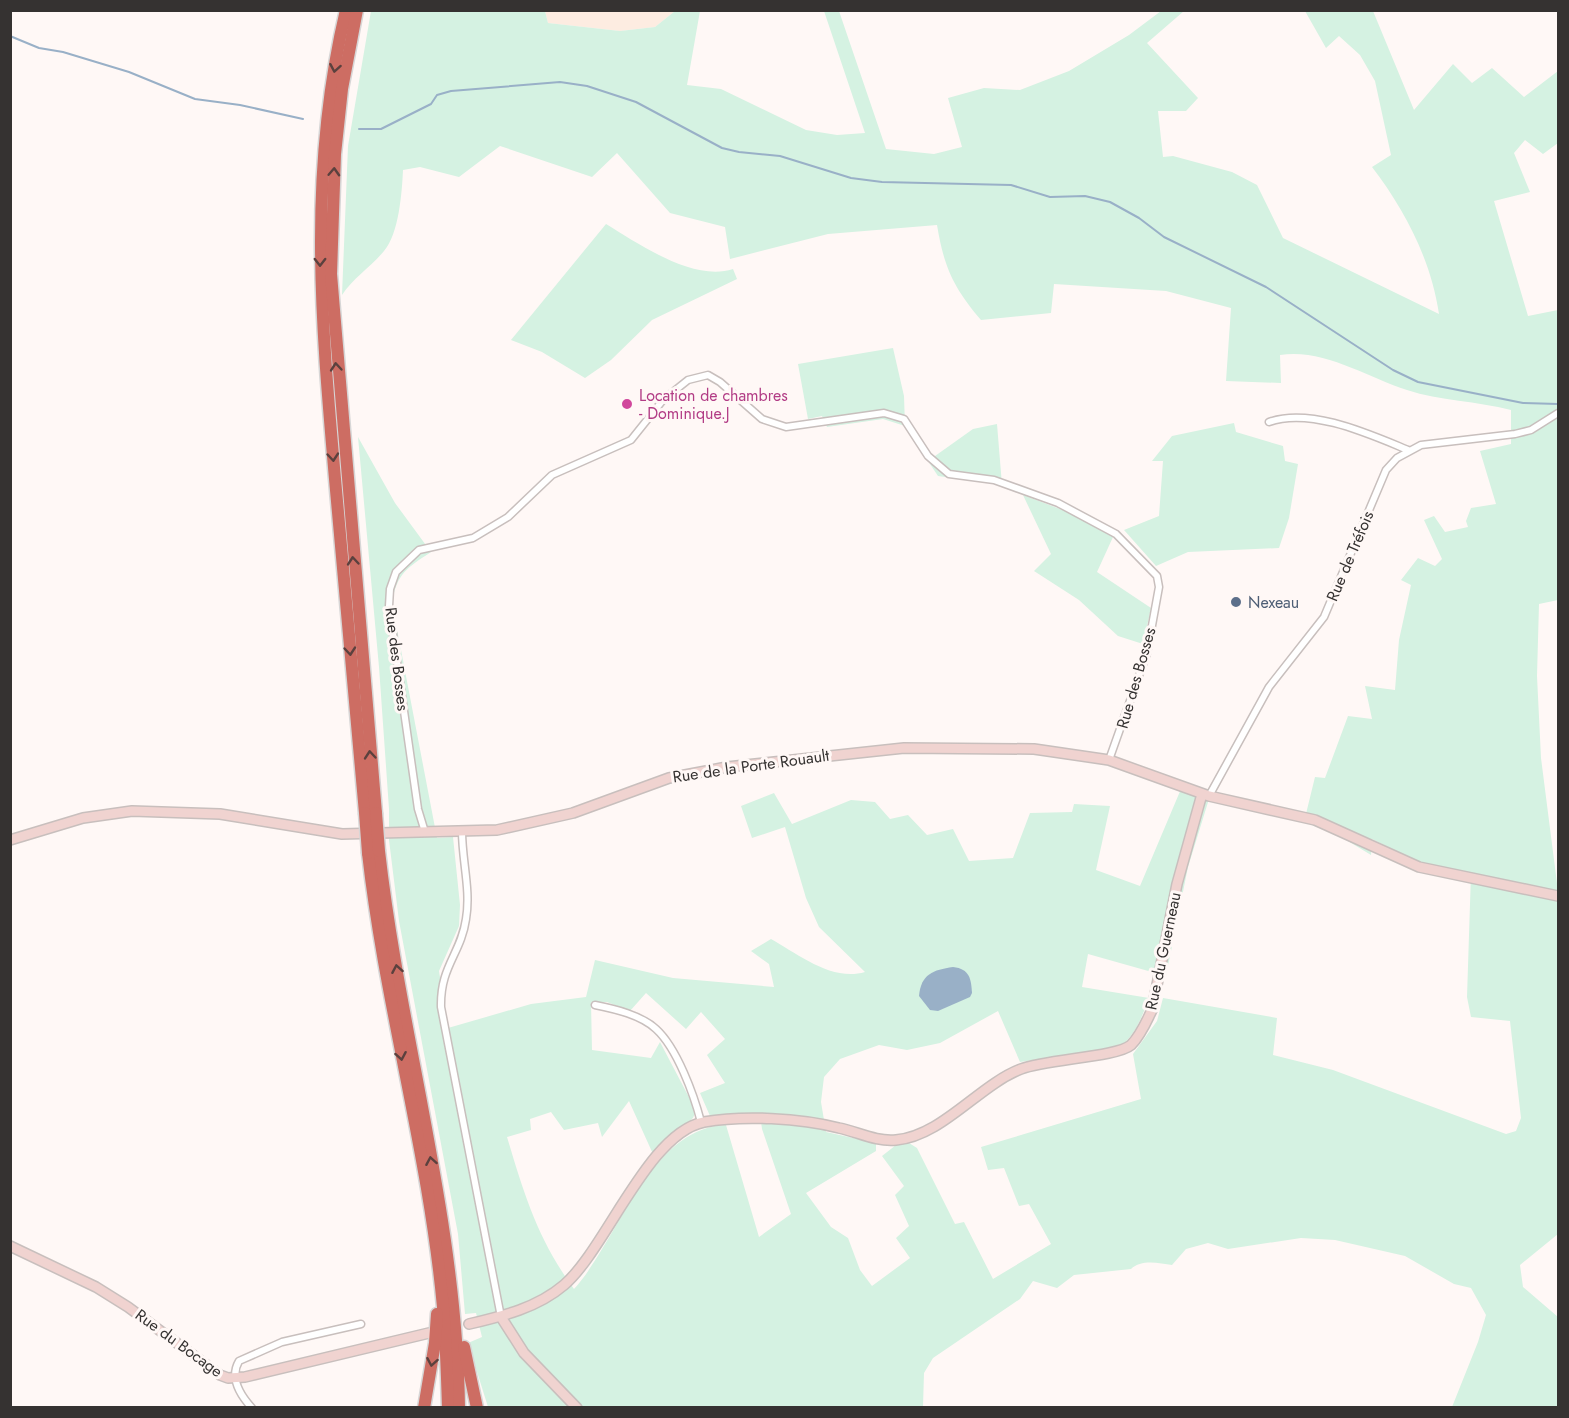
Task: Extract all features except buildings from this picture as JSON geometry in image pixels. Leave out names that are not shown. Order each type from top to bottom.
[{"type":"highway","points":[[346,10],[330,101],[322,177],[320,285],[374,852],[376,917],[437,1262],[446,1352],[448,1407]]},
{"type":"highway","points":[[357,10],[342,89],[335,154],[330,274],[370,813]]},
{"type":"highway","points":[[374,852],[452,1281],[459,1407]]},
{"type":"highway","points":[[424,1407],[435,1342],[437,1262]]},
{"type":"highway","points":[[452,1281],[459,1301],[466,1358],[477,1407]]},
{"type":"street","name":"Rue des Bosses","points":[[425,832],[418,809],[394,651],[389,606],[390,589],[396,572],[419,550],[473,538],[508,517],[552,475],[631,440],[663,400],[688,380],[708,375],[720,382],[762,419],[786,427],[884,413],[904,419],[928,456],[949,474],[994,480],[1058,502],[1116,534],[1134,549],[1155,572],[1159,587],[1147,653],[1110,760]]},
{"type":"street","points":[[1269,422],[1283,417],[1308,417],[1408,450],[1421,446],[1515,434],[1531,430],[1558,413]]},
{"type":"street","name":"Rue de Tréfois","points":[[1206,795],[1269,687],[1324,616],[1386,470],[1408,450]]},
{"type":"street","name":"Rue de la Porte Rouault","points":[[10,840],[83,818],[132,811],[219,814],[342,834],[498,830],[536,824],[573,813],[669,778],[814,756],[904,748],[963,747],[1064,752],[1110,760],[1206,795],[1316,820],[1419,867],[1558,896]]},
{"type":"street","name":"Rue du Guerneau","points":[[701,1122],[806,1121],[884,1141],[913,1137],[1020,1070],[1046,1061],[1119,1052],[1130,1045],[1144,1028],[1152,1010],[1177,884],[1206,795]]},
{"type":"street","points":[[462,831],[468,899],[466,921],[445,971],[441,988],[441,1007],[501,1317],[524,1353],[577,1407]]},
{"type":"street","points":[[469,1324],[501,1317],[526,1308],[551,1295],[575,1275],[645,1169],[673,1140],[701,1122],[696,1101],[681,1068],[656,1029],[618,1010],[595,1005]]},
{"type":"street","name":"Rue du Bocage","points":[[10,1246],[96,1287],[128,1307],[204,1365],[220,1375],[236,1379],[429,1333]]},
{"type":"street","points":[[252,1407],[242,1396],[236,1379],[236,1366],[245,1357],[282,1342],[361,1324]]},
{"type":"shaded area","points":[[545,11],[675,11],[655,27],[620,31],[548,23]]},
{"type":"green space","points":[[371,11],[545,11],[548,23],[620,31],[655,27],[675,11],[700,11],[687,85],[721,89],[806,130],[837,135],[865,133],[824,11],[839,11],[886,149],[934,154],[962,147],[948,98],[984,88],[1020,90],[1069,71],[1129,35],[1161,11],[1184,11],[1147,43],[1198,98],[1186,111],[1158,111],[1163,157],[1173,156],[1232,172],[1257,185],[1283,238],[1439,314],[1430,274],[1415,236],[1406,218],[1372,167],[1391,155],[1375,81],[1360,55],[1339,36],[1326,48],[1305,11],[1373,11],[1414,110],[1453,64],[1472,83],[1492,68],[1524,97],[1558,71],[1558,143],[1543,154],[1525,140],[1514,153],[1530,192],[1494,201],[1528,316],[1558,310],[1558,600],[1539,604],[1537,676],[1541,758],[1558,891],[1558,1234],[1520,1265],[1523,1287],[1558,1317],[1558,1407],[1452,1407],[1478,1342],[1486,1315],[1471,1288],[1454,1284],[1405,1256],[1335,1240],[1301,1238],[1228,1249],[1208,1243],[1186,1249],[1172,1265],[1145,1263],[1131,1269],[1074,1275],[1057,1288],[1033,1281],[1020,1299],[933,1358],[924,1373],[923,1407],[488,1407],[468,1343],[482,1337],[476,1313],[465,1314],[458,1234],[399,921],[389,840],[379,667],[358,437],[395,503],[431,552],[404,572],[397,585],[392,603],[437,838],[453,837],[460,905],[459,926],[439,971],[448,1028],[531,1004],[586,997],[595,960],[673,978],[774,987],[769,964],[751,951],[771,939],[804,959],[828,970],[853,974],[865,972],[819,927],[806,898],[785,827],[752,838],[741,806],[774,793],[792,824],[851,800],[875,802],[890,819],[908,815],[927,835],[953,829],[969,861],[1013,858],[1030,813],[1072,812],[1074,804],[1110,806],[1096,870],[1140,886],[1181,789],[1209,799],[1188,867],[1166,976],[1088,954],[1082,987],[1149,998],[1134,1031],[1120,1047],[1020,1062],[998,1011],[940,1043],[907,1050],[879,1045],[840,1059],[824,1077],[821,1102],[826,1132],[876,1143],[876,1151],[806,1193],[831,1227],[848,1238],[860,1270],[872,1286],[910,1258],[896,1238],[909,1226],[895,1195],[904,1186],[882,1156],[896,1145],[909,1143],[917,1148],[955,1224],[964,1222],[993,1279],[1051,1244],[1029,1204],[1019,1206],[1004,1168],[988,1170],[981,1147],[1141,1099],[1133,1054],[1157,1021],[1163,998],[1277,1018],[1273,1055],[1333,1070],[1506,1134],[1516,1131],[1521,1118],[1510,1021],[1471,1017],[1467,997],[1471,873],[1418,862],[1372,839],[1371,855],[1338,835],[1304,822],[1315,777],[1325,778],[1348,716],[1372,719],[1365,686],[1395,690],[1399,640],[1411,585],[1401,580],[1418,558],[1435,566],[1442,559],[1424,520],[1434,516],[1445,532],[1468,527],[1466,521],[1471,508],[1496,504],[1480,451],[1511,444],[1511,410],[1420,394],[1345,365],[1296,354],[1280,355],[1281,383],[1226,381],[1231,308],[1166,291],[1054,284],[1051,313],[981,320],[963,297],[951,276],[937,225],[828,234],[730,259],[725,227],[670,213],[617,153],[592,177],[500,146],[459,177],[420,167],[403,170],[399,212],[389,244],[342,295],[348,146]],"holes":[[[646,993],[686,1029],[701,1012],[725,1039],[707,1055],[725,1083],[700,1093],[710,1116],[760,1114],[762,1129],[791,1214],[759,1237],[726,1125],[699,1131],[676,1145],[656,1165],[574,1289],[561,1271],[533,1216],[507,1137],[531,1130],[530,1119],[551,1112],[564,1130],[598,1123],[602,1137],[629,1101],[653,1154],[693,1118],[695,1113],[692,1103],[660,1042],[651,1058],[592,1050],[591,1002],[607,1002],[630,1011]]]},
{"type":"green space","points":[[606,224],[667,259],[701,270],[717,272],[733,269],[737,279],[652,320],[611,360],[585,378],[542,352],[511,340]]},
{"type":"green space","points":[[893,348],[904,396],[905,426],[883,419],[827,427],[822,416],[808,419],[798,364]]},
{"type":"green space","points":[[1234,423],[1236,432],[1283,446],[1285,461],[1298,464],[1289,518],[1279,548],[1188,552],[1156,566],[1124,530],[1159,516],[1163,461],[1152,461],[1172,436]]},
{"type":"green space","points":[[997,424],[1002,485],[938,476],[928,461],[973,429]]},
{"type":"green space","points":[[1023,495],[1068,512],[1113,537],[1097,572],[1151,608],[1143,644],[1118,636],[1079,600],[1034,571],[1051,554]]},
{"type":"water","points":[[953,967],[969,975],[972,993],[970,997],[938,1011],[930,1010],[919,996],[922,983],[929,974]]},
{"type":"waterway","points":[[10,36],[39,48],[63,52],[129,72],[195,99],[240,105],[303,119]]},
{"type":"waterway","points":[[359,129],[381,129],[431,104],[437,95],[451,91],[560,82],[587,86],[636,102],[722,148],[780,156],[851,178],[882,182],[1011,185],[1050,197],[1085,196],[1110,202],[1139,218],[1164,237],[1266,287],[1393,370],[1418,382],[1523,403],[1558,404]]},
{"type":"place","name":"Location de chambres - Dominique.J","points":[[627,404]]},
{"type":"place","name":"Nexeau","points":[[1236,602]]}]
